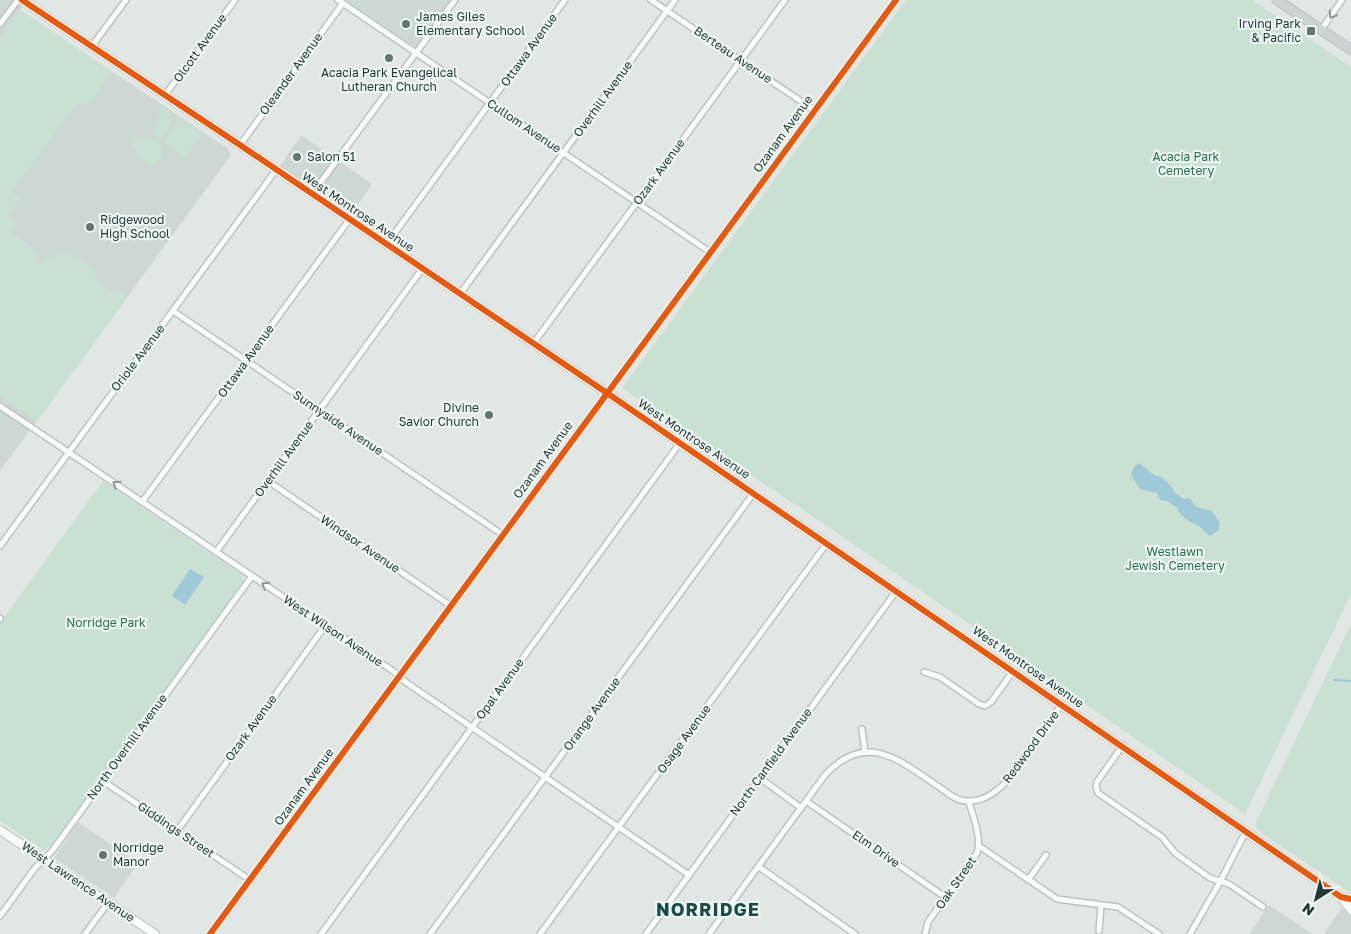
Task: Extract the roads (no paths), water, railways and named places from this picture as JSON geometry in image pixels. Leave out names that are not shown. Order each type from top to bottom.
[{"type":"main road","points":[[1277,0],[1351,50]]},
{"type":"street","points":[[0,24],[18,0]]},
{"type":"street","name":"West Montrose Avenue","points":[[22,0],[240,145],[897,590],[1341,897],[1351,910]]},
{"type":"street","points":[[92,46],[126,0]]},
{"type":"street","name":"Olcott Avenue","points":[[165,95],[235,0]]},
{"type":"street","points":[[312,194],[455,0]]},
{"type":"street","name":"Ottawa Avenue","points":[[386,245],[565,0]]},
{"type":"street","name":"Berteau Avenue","points":[[651,0],[814,110]]},
{"type":"street","name":"Overhill Avenue","points":[[460,294],[675,0]]},
{"type":"street","name":"Ozark Avenue","points":[[533,344],[785,0]]},
{"type":"street","name":"Ozanam Avenue","points":[[210,934],[896,0]]},
{"type":"street","points":[[1322,30],[1342,0]]},
{"type":"street","name":"Cullom Avenue","points":[[341,2],[710,252]]},
{"type":"street","name":"Oleander Avenue","points":[[240,145],[341,2]]},
{"type":"street","name":"Oriole Avenue","points":[[0,546],[276,170]]},
{"type":"street","name":"Ottawa Avenue","points":[[142,502],[349,220]]},
{"type":"street","name":"Overhill Avenue","points":[[216,552],[422,269]]},
{"type":"street","name":"Sunnyside Avenue","points":[[173,311],[503,535]]},
{"type":"street","name":"West Wilson Avenue","points":[[0,406],[689,875]]},
{"type":"street","name":"Opal Avenue","points":[[320,934],[680,443]]},
{"type":"street","name":"Windsor Avenue","points":[[268,481],[451,606]]},
{"type":"street","name":"Orange Avenue","points":[[430,934],[753,494]]},
{"type":"street","name":"Osage Avenue","points":[[540,934],[827,543]]},
{"type":"street","name":"North Overhill Avenue","points":[[0,916],[35,868],[52,851],[252,576]]},
{"type":"street","name":"North Canfield Avenue","points":[[646,934],[897,590]]},
{"type":"street","name":"Ozark Avenue","points":[[177,831],[325,626]]},
{"type":"street","points":[[924,672],[935,674],[979,704],[985,706],[991,702],[1013,671]]},
{"type":"street","name":"Redwood Drive","points":[[968,802],[986,797],[1003,785],[1062,704]]},
{"type":"street","points":[[862,729],[865,752]]},
{"type":"street","points":[[1122,746],[1098,779],[1096,787],[1101,795],[1162,837],[1179,857],[1210,878],[1229,884],[1263,907]]},
{"type":"street","points":[[709,934],[825,775],[836,763],[850,756],[865,752],[882,753],[891,756],[951,796],[968,802]]},
{"type":"street","points":[[760,778],[801,808]]},
{"type":"street","name":"Giddings Street","points":[[103,781],[250,880]]},
{"type":"street","name":"Elm Drive","points":[[806,801],[945,897]]},
{"type":"street","name":"Oak Street","points":[[925,934],[928,922],[973,860],[979,846],[968,802]]},
{"type":"street","name":"West Lawrence Avenue","points":[[0,830],[155,934]]},
{"type":"street","points":[[1190,934],[1220,882],[1246,831]]},
{"type":"street","points":[[979,846],[1057,899],[1118,907],[1159,934]]},
{"type":"street","points":[[1028,880],[1046,855]]},
{"type":"street","points":[[759,867],[855,934]]},
{"type":"street","name":"West Montrose Avenue","points":[[1341,897],[1351,899]]},
{"type":"street","points":[[85,934],[108,903]]},
{"type":"street","points":[[1099,931],[1101,905]]},
{"type":"water","points":[[1139,463],[1154,475],[1162,477],[1172,487],[1174,492],[1184,499],[1190,498],[1196,507],[1212,511],[1220,523],[1218,531],[1210,536],[1199,526],[1185,518],[1178,511],[1178,508],[1167,501],[1160,500],[1157,493],[1140,489],[1131,475],[1134,467]]},
{"type":"water","points":[[190,569],[204,577],[185,605],[172,596]]},
{"type":"waterway","points":[[1334,680],[1351,681]]},
{"type":"place","name":"James Giles Elementary School","points":[[406,24]]},
{"type":"place","name":"Irving Park & Pacific","points":[[1311,31]]},
{"type":"place","name":"Acacia Park Evangelical Lutheran Church","points":[[389,58]]},
{"type":"place","name":"Salon 51","points":[[297,157]]},
{"type":"place","name":"Ridgewood High School","points":[[90,227]]},
{"type":"place","name":"Divine Savior Church","points":[[489,415]]},
{"type":"place","name":"Norridge Manor","points":[[103,855]]},
{"type":"district","name":"NORRIDGE","points":[[708,910]]},
{"type":"park label","name":"Acacia Park Cemetery","points":[[1186,164]]},
{"type":"park label","name":"Westlawn Jewish Cemetery","points":[[1175,559]]},
{"type":"park label","name":"Norridge Park","points":[[106,623]]}]
